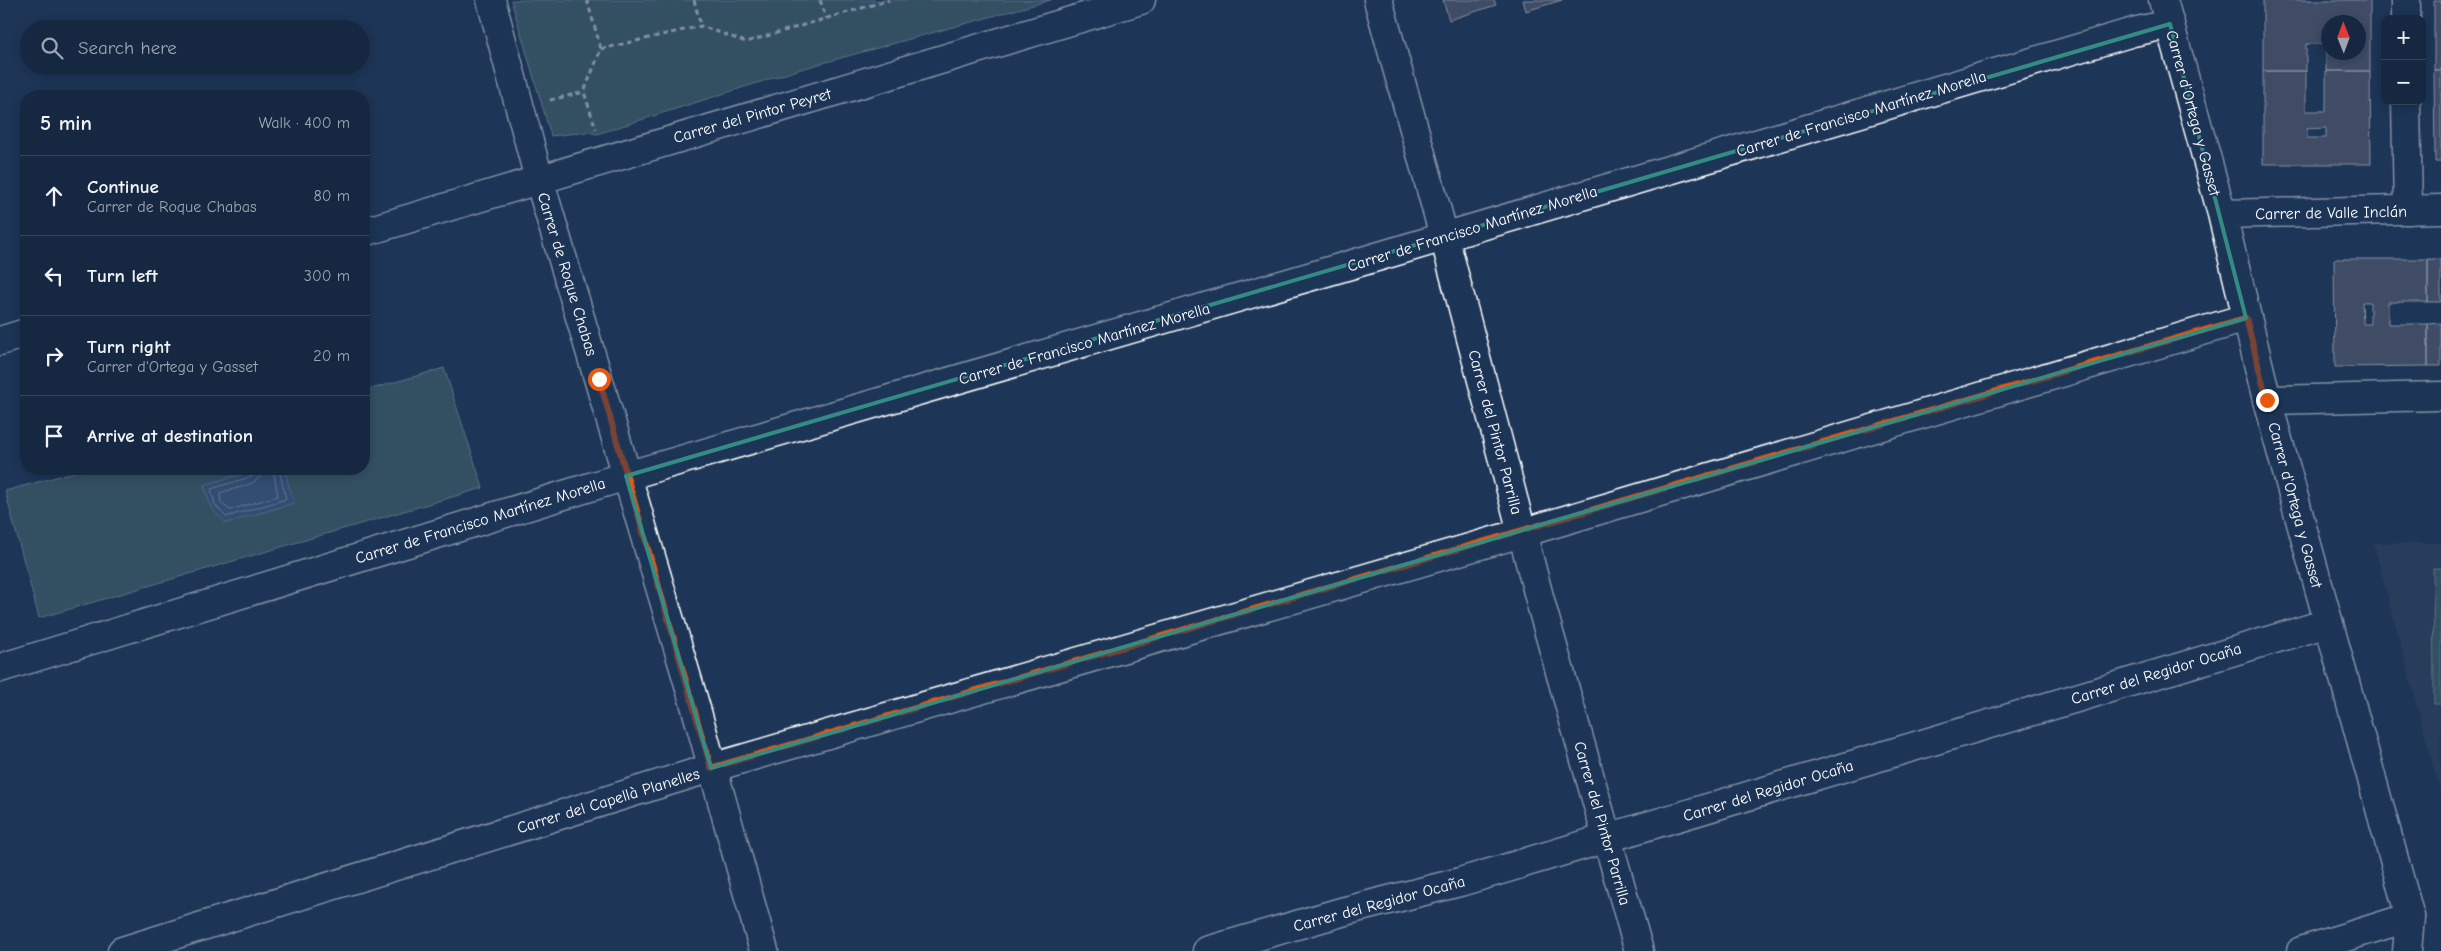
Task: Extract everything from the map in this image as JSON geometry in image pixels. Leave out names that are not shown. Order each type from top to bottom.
[{"type":"street","name":"Carrer de Roque Chabas","points":[[492,0],[539,178],[695,705],[711,768],[740,860],[764,951]]},
{"type":"street","name":"Carrer del Pintor Peyret","points":[[370,230],[539,178],[1140,0]]},
{"type":"street","name":"Carrer del Pintor Parrilla","points":[[1378,0],[1639,951]]},
{"type":"street","points":[[2406,0],[2406,15]]},
{"type":"street","name":"Carrer de Francisco Martínez Morella","points":[[0,668],[626,476],[2124,35],[2166,12]]},
{"type":"street","name":"Carrer d'Ortega y Gasset","points":[[2166,12],[2222,214],[2267,400],[2410,917],[2407,951]]},
{"type":"street","points":[[2406,105],[2408,210]]},
{"type":"street","name":"Carrer de Valle Inclán","points":[[2222,214],[2441,209]]},
{"type":"street","name":"Carrer del Capellà Planelles","points":[[122,951],[711,768],[1523,532],[2246,318]]},
{"type":"street","points":[[0,341],[20,335]]},
{"type":"street","points":[[2267,400],[2441,396]]},
{"type":"street","name":"Carrer del Regidor Ocaña","points":[[1206,951],[1344,911],[1460,882],[2328,623]]},
{"type":"street","points":[[2301,951],[2410,917]]},
{"type":"path","points":[[588,0],[602,49],[584,92],[597,134]]},
{"type":"path","points":[[694,0],[701,26]]},
{"type":"path","points":[[820,0],[826,19]]},
{"type":"path","points":[[602,49],[701,26],[746,42],[889,0]]},
{"type":"path","points":[[548,100],[584,92]]},
{"type":"highlighted area","points":[[2170,24],[2246,318],[711,768],[626,476]]},
{"type":"shaded area","points":[[2373,543],[2441,543],[2441,795]]},
{"type":"green space","points":[[511,0],[1051,0],[801,69],[597,134],[587,132],[551,136]]},
{"type":"green space","points":[[444,368],[483,488],[39,618],[5,491],[63,475],[370,475],[370,389]]},
{"type":"green space","points":[[2433,568],[2441,568],[2441,704],[2434,704]]},
{"type":"water","points":[[238,475],[286,475],[294,503],[226,523],[211,508],[204,485]]},
{"type":"building","points":[[1443,0],[1494,0],[1496,5],[1449,20]]},
{"type":"building","points":[[1523,0],[1562,0],[1526,11]]},
{"type":"building","points":[[2263,0],[2370,0],[2370,71],[2326,71],[2326,60],[2366,60],[2366,15],[2321,15],[2321,44],[2306,44],[2306,71],[2263,71]]},
{"type":"building","points":[[2434,0],[2441,0],[2441,70],[2434,70]]},
{"type":"building","points":[[2434,70],[2441,70],[2441,162],[2435,162]]},
{"type":"building","points":[[2263,71],[2306,71],[2306,111],[2326,111],[2326,71],[2370,71],[2371,164],[2263,164]],"holes":[[[2326,128],[2326,138],[2307,138],[2307,129]]]},
{"type":"building","points":[[2334,259],[2428,259],[2428,302],[2388,302],[2388,324],[2428,324],[2428,366],[2335,367]],"holes":[[[2362,302],[2370,302],[2370,324],[2363,324]]]},
{"type":"building","points":[[2428,259],[2441,259],[2441,302],[2428,302]]},
{"type":"building","points":[[2441,323],[2441,366],[2428,366],[2428,324]]},
{"type":"route","points":[[599,379],[626,476],[695,705],[711,768],[1535,528],[2246,318],[2267,400]]}]
